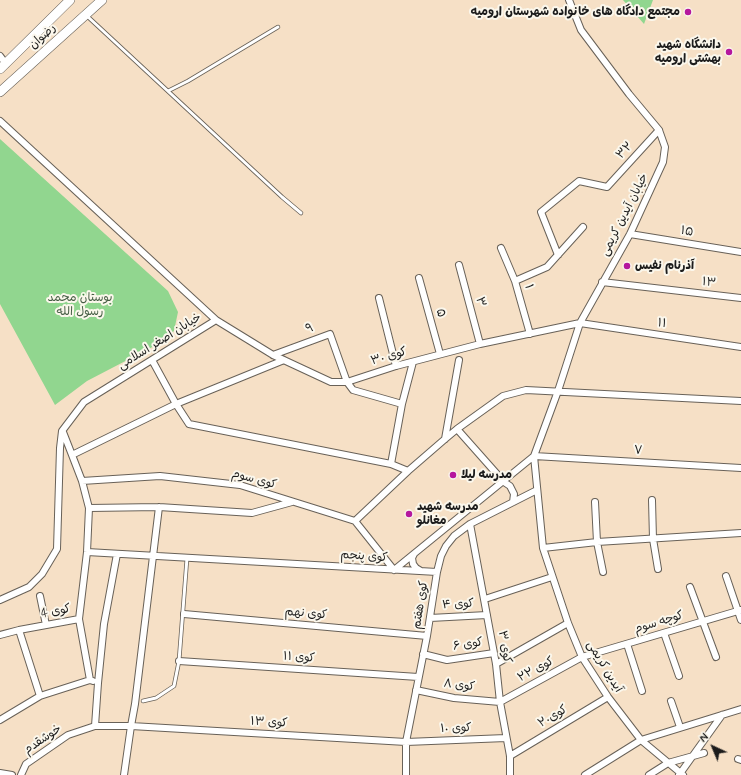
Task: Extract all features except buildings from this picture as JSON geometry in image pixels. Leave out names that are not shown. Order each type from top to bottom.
[{"type":"main road","name":"رضوان","points":[[3,67],[70,0]]},
{"type":"main road","name":"رضوان","points":[[0,92],[102,0]]},
{"type":"street","name":"خیابان آیدین کریمی","points":[[534,456],[558,391],[580,323],[630,234],[663,162],[665,147],[659,130],[629,94],[581,30],[568,0]]},
{"type":"street","points":[[0,56],[3,67]]},
{"type":"street","name":"خیابان اصغر اسلامی","points":[[0,121],[216,320],[84,402],[62,431]]},
{"type":"street","name":"۳۲","points":[[558,255],[541,212],[579,181],[607,187],[659,130]]},
{"type":"street","points":[[514,281],[547,267],[583,226]]},
{"type":"street","name":"۱۵","points":[[630,234],[741,252]]},
{"type":"street","name":"۱","points":[[501,248],[514,281],[530,334]]},
{"type":"street","name":"۳","points":[[459,265],[480,344]]},
{"type":"street","name":"۵","points":[[419,278],[440,354]]},
{"type":"street","name":"۱۳","points":[[602,282],[741,298]]},
{"type":"street","points":[[379,298],[396,366]]},
{"type":"street","name":"کوی ۳۰","points":[[216,320],[273,355],[331,382],[347,382],[440,354],[580,323]]},
{"type":"street","name":"۱۱","points":[[580,323],[741,346]]},
{"type":"street","name":"۹","points":[[273,355],[330,334],[347,382]]},
{"type":"street","points":[[152,360],[176,404],[189,424],[391,464],[408,471]]},
{"type":"street","points":[[72,455],[176,404],[284,360]]},
{"type":"street","points":[[445,439],[459,360]]},
{"type":"street","points":[[391,464],[402,404],[413,362]]},
{"type":"street","points":[[347,382],[352,390],[402,404]]},
{"type":"street","points":[[437,572],[394,570],[355,521],[408,471],[445,439],[503,396],[526,390],[741,401]]},
{"type":"street","points":[[457,429],[504,482],[513,489],[513,502]]},
{"type":"street","points":[[62,431],[82,481],[89,508],[87,552],[79,619]]},
{"type":"street","points":[[0,600],[29,586],[42,574],[57,549],[60,448],[62,431]]},
{"type":"street","name":"۷","points":[[534,456],[741,468]]},
{"type":"street","name":"کوی پنجم","points":[[87,552],[394,570],[504,482],[534,456]]},
{"type":"street","name":"آیدین کریمی","points":[[534,456],[542,548],[568,623],[582,657],[608,697],[641,740],[683,775]]},
{"type":"street","name":"کوی سوم","points":[[82,481],[160,476],[240,485],[355,521]]},
{"type":"street","name":"کوی هفتم","points":[[406,775],[406,742],[441,556],[446,546],[454,536],[470,524],[537,490]]},
{"type":"street","points":[[652,500],[653,539],[658,569]]},
{"type":"street","points":[[89,508],[159,507],[252,514],[292,502]]},
{"type":"street","points":[[595,502],[597,542],[603,572]]},
{"type":"street","points":[[124,775],[135,704],[159,507]]},
{"type":"street","name":"کوی ۳","points":[[470,524],[496,664],[500,702],[510,756],[510,775]]},
{"type":"street","points":[[542,548],[597,542],[741,533]]},
{"type":"street","points":[[95,726],[104,624],[117,554]]},
{"type":"street","points":[[414,554],[412,558],[413,564],[421,571]]},
{"type":"street","points":[[726,576],[739,610],[741,620]]},
{"type":"street","points":[[485,599],[552,577]]},
{"type":"street","points":[[690,587],[716,657]]},
{"type":"street","points":[[40,596],[46,625]]},
{"type":"street","name":"کوچه سوم","points":[[582,657],[739,610]]},
{"type":"street","name":"کوی نهم","points":[[184,614],[427,636]]},
{"type":"street","name":"کوی ۴","points":[[430,618],[487,615]]},
{"type":"street","name":"کوی 4","points":[[0,635],[79,619],[90,680]]},
{"type":"street","points":[[496,664],[568,623]]},
{"type":"street","points":[[19,630],[40,696]]},
{"type":"street","points":[[664,633],[679,676]]},
{"type":"street","points":[[628,644],[642,691]]},
{"type":"street","name":"کوی ۶","points":[[423,654],[447,660],[494,652]]},
{"type":"street","name":"کوی ۲۲","points":[[500,702],[582,657]]},
{"type":"street","name":"کوی ۱۱","points":[[179,661],[418,677]]},
{"type":"street","points":[[0,720],[40,696],[90,680],[98,683]]},
{"type":"street","name":"کوی ۸","points":[[416,690],[454,698],[500,702]]},
{"type":"street","name":"کوی۲۰","points":[[510,756],[608,697]]},
{"type":"street","points":[[671,700],[680,727]]},
{"type":"street","points":[[585,775],[641,740],[741,709]]},
{"type":"street","points":[[679,775],[722,714]]},
{"type":"street","name":"خوشقدم","points":[[21,775],[26,764],[68,735],[95,726],[131,726]]},
{"type":"street","name":"کوی ۱۳","points":[[131,726],[406,742]]},
{"type":"street","name":"کوی ۱۰","points":[[406,742],[506,738]]},
{"type":"street","points":[[649,775],[668,763],[704,753]]},
{"type":"street","points":[[0,773],[12,775]]},
{"type":"lane","points":[[86,15],[276,192],[301,213]]},
{"type":"lane","points":[[168,91],[188,82],[278,27]]},
{"type":"lane","points":[[143,701],[156,698],[174,686],[179,661],[184,614],[187,558]]},
{"type":"green space","points":[[623,0],[653,0],[644,24]]},
{"type":"green space","name":"بوستان محمد رسول الله","points":[[0,139],[168,291],[178,312],[174,331],[160,343],[87,381],[55,405],[0,304]]},
{"type":"place","name":"مجتمع دادگاه های خانواده شهرستان ارومیه","points":[[688,12]]},
{"type":"place","name":"دانشگاه شهید بهشتی ارومیه","points":[[729,52]]},
{"type":"place","name":"آذرنام نفیس","points":[[627,266]]},
{"type":"place","name":"مدرسه لیلا","points":[[453,475]]},
{"type":"place","name":"مدرسه شهید مغانلو","points":[[409,514]]}]
